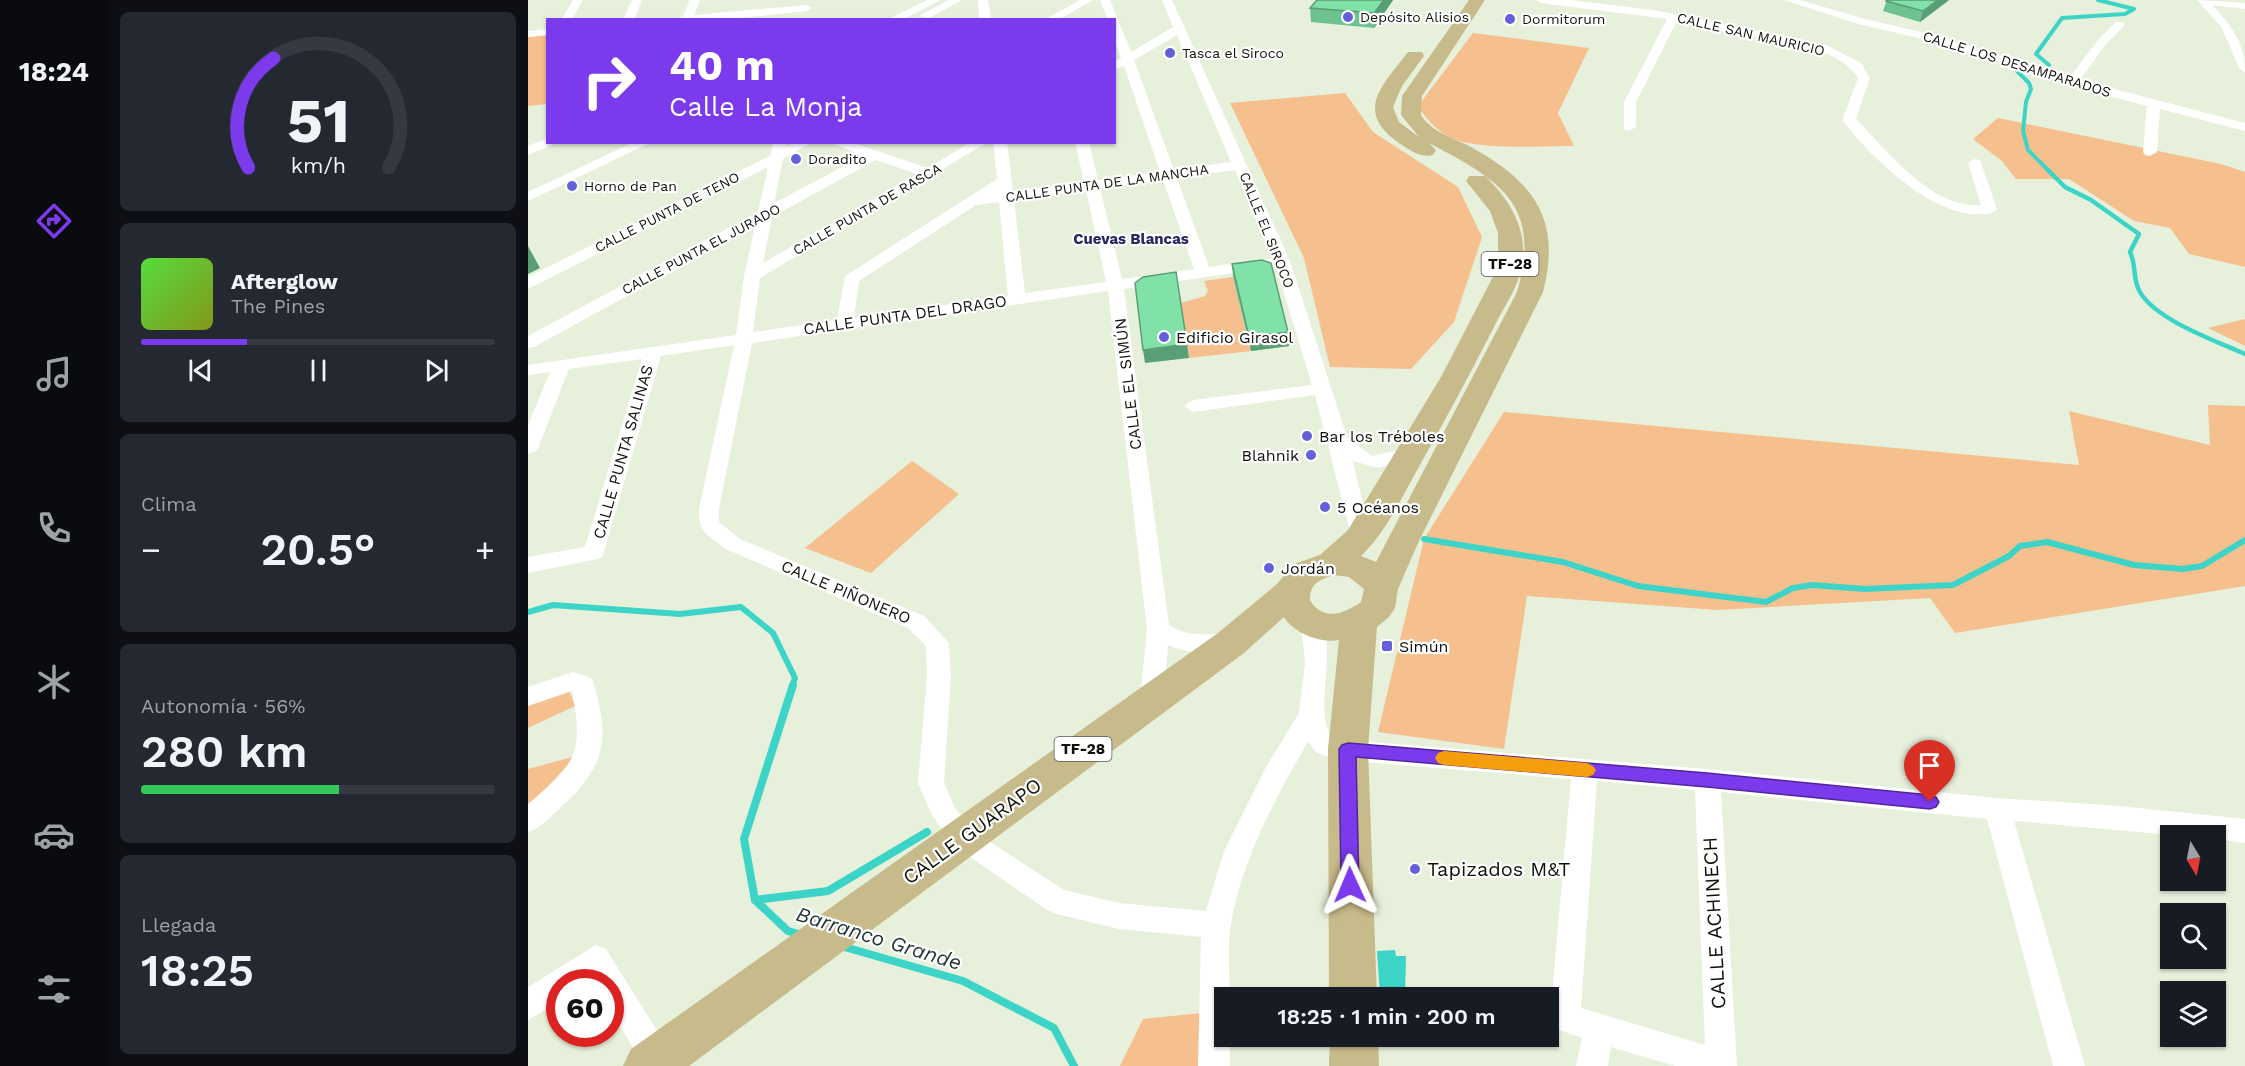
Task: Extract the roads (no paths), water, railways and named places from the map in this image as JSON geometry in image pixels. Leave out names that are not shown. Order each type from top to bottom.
[{"type":"main road","name":"TF-28","points":[[1332,563],[1360,538],[1374,518],[1476,336],[1509,271],[1512,252],[1511,231],[1500,206],[1486,189],[1461,169],[1399,134],[1387,120],[1382,109],[1383,99],[1473,1]]},
{"type":"main road","name":"TF-28","points":[[1359,623],[1377,608],[1381,589],[1402,541],[1530,292],[1539,267],[1540,243],[1534,219],[1519,195],[1499,175],[1426,132],[1412,118],[1409,108],[1412,96],[1473,1]]},
{"type":"main road","name":"TF-28","points":[[1291,591],[1301,575],[1320,565],[1332,563],[1358,566],[1369,572],[1381,589]]},
{"type":"main road","name":"CALLE GUARAPO","points":[[653,1063],[1152,698],[1231,643],[1291,591]]},
{"type":"main road","points":[[1291,591],[1291,598],[1297,613],[1312,623],[1335,628],[1359,623],[1348,749],[1353,987]]},
{"type":"main road","points":[[1354,1047],[1354,1066]]},
{"type":"street","points":[[567,18],[578,0]]},
{"type":"street","points":[[629,18],[637,0]]},
{"type":"street","points":[[687,18],[695,0]]},
{"type":"street","points":[[748,16],[753,0]]},
{"type":"street","points":[[896,18],[936,0]]},
{"type":"street","points":[[922,18],[957,0]]},
{"type":"street","points":[[983,0],[986,18]]},
{"type":"street","points":[[1052,16],[1088,0]]},
{"type":"street","points":[[1105,0],[1113,18]]},
{"type":"street","name":"CALLE EL SIROCO","points":[[1167,0],[1282,261],[1338,440],[1360,538]]},
{"type":"street","name":"CALLE SAN MAURICIO","points":[[1541,0],[1674,17],[1826,50],[1857,66],[1864,78],[1849,120],[1930,197],[1958,208],[1978,212],[1990,209],[1975,163]]},
{"type":"street","name":"CALLE LOS DESAMPARADOS","points":[[1789,0],[1862,22],[1930,37],[2154,104],[2245,127]]},
{"type":"street","points":[[2202,0],[2245,6]]},
{"type":"street","points":[[2202,0],[2228,27],[2245,68]]},
{"type":"street","points":[[707,18],[807,9]]},
{"type":"street","points":[[1629,127],[1630,102],[1674,17]]},
{"type":"street","points":[[2073,81],[2102,42],[2120,24]]},
{"type":"street","points":[[1116,25],[1130,58],[1203,272]]},
{"type":"street","points":[[1116,66],[1179,29]]},
{"type":"street","points":[[528,34],[546,32]]},
{"type":"street","points":[[2150,152],[2154,104]]},
{"type":"street","points":[[528,137],[546,134]]},
{"type":"street","points":[[528,151],[546,143]]},
{"type":"street","points":[[528,184],[616,144]]},
{"type":"street","points":[[528,197],[642,144]]},
{"type":"street","name":"CALLE PUNTA DE TENO","points":[[528,283],[778,150],[799,144]]},
{"type":"street","points":[[841,144],[929,173]]},
{"type":"street","name":"CALLE PUNTA DE RASCA","points":[[752,276],[979,144]]},
{"type":"street","points":[[1000,144],[1017,299]]},
{"type":"street","name":"CALLE EL SIMÚN","points":[[1083,144],[1115,285],[1158,628],[1152,698]]},
{"type":"street","points":[[744,339],[752,276],[778,150]]},
{"type":"street","name":"CALLE PUNTA EL JURADO","points":[[528,342],[873,156]]},
{"type":"street","name":"CALLE PUNTA DE LA MANCHA","points":[[846,324],[851,279],[972,201],[1004,189],[1093,185],[1241,165]]},
{"type":"street","name":"CALLE PUNTA DEL DRAGO","points":[[528,370],[1282,261]]},
{"type":"street","name":"CALLE PIÑONERO","points":[[744,339],[709,509],[709,525],[733,544],[916,622],[937,643],[939,676],[931,783],[945,814],[963,838],[1057,901],[1119,916],[1216,925]]},
{"type":"street","name":"CALLE PUNTA SALINAS","points":[[528,565],[594,553],[653,352]]},
{"type":"street","points":[[528,448],[562,365]]},
{"type":"street","points":[[1193,406],[1322,389]]},
{"type":"street","points":[[1338,440],[1363,461],[1383,463],[1409,454]]},
{"type":"street","points":[[1312,623],[1317,663],[1311,714],[1314,730],[1323,745],[1333,751],[1348,749],[1707,780],[1997,808],[2120,817],[2245,831]]},
{"type":"street","points":[[1158,628],[1180,644],[1202,646],[1231,643]]},
{"type":"street","points":[[528,697],[573,681],[583,685],[591,736],[587,754],[574,776],[528,821]]},
{"type":"street","points":[[1214,1066],[1216,925],[1234,860],[1275,775],[1311,714]]},
{"type":"street","points":[[1585,770],[1565,1017],[1678,1058],[1720,1066]]},
{"type":"street","name":"CALLE ACHINECH","points":[[1707,780],[1720,1066]]},
{"type":"street","points":[[1997,808],[2069,1066]]},
{"type":"street","points":[[581,969],[596,959],[601,969]]},
{"type":"street","points":[[528,1005],[546,993]]},
{"type":"street","points":[[624,1010],[653,1063]]},
{"type":"street","points":[[1592,1066],[1599,1030]]},
{"type":"water","points":[[1395,950],[1396,956],[1406,956],[1405,987],[1379,987],[1377,951]]},
{"type":"waterway","points":[[2049,65],[2036,54],[2062,18],[2125,14],[2134,9],[2098,0]]},
{"type":"waterway","points":[[2025,68],[2017,71],[2029,83],[2031,89],[2026,102],[2023,131],[2028,150],[2065,187],[2091,200],[2139,234],[2130,252],[2138,287],[2148,302],[2159,312],[2188,329],[2245,354]]},
{"type":"waterway","points":[[1424,539],[1563,562],[1638,586],[1766,602],[1793,588],[1812,585],[1865,589],[1953,585],[2009,556],[2020,546],[2047,542],[2134,565],[2183,569],[2202,566],[2245,540]]},
{"type":"waterway","name":"Barranco Grande","points":[[528,612],[553,605],[680,614],[741,607],[773,633],[795,678],[792,686]]},
{"type":"waterway","name":"Barranco Grande","points":[[755,900],[744,839],[793,685]]},
{"type":"waterway","points":[[755,900],[828,891],[927,832]]},
{"type":"waterway","name":"Barranco Grande","points":[[755,900],[788,931],[802,935]]},
{"type":"waterway","name":"Barranco Grande","points":[[841,946],[963,981],[1054,1028],[1074,1066]]},
{"type":"place","name":"Depósito Alisios","points":[[1348,17]]},
{"type":"place","name":"Dormitorum","points":[[1510,19]]},
{"type":"place","name":"Tasca el Siroco","points":[[1170,53]]},
{"type":"place","name":"Doradito","points":[[796,159]]},
{"type":"place","name":"Horno de Pan","points":[[572,186]]},
{"type":"place","name":"Edificio Girasol","points":[[1164,337]]},
{"type":"place","name":"Bar los Tréboles","points":[[1307,436]]},
{"type":"place","name":"Blahnik","points":[[1311,455]]},
{"type":"place","name":"5 Océanos","points":[[1325,507]]},
{"type":"place","name":"Jordán","points":[[1269,568]]},
{"type":"place","name":"Simún","points":[[1387,646]]},
{"type":"place","name":"Tapizados M&T","points":[[1415,869]]},
{"type":"district","name":"Cuevas Blancas","points":[[1131,239]]}]
